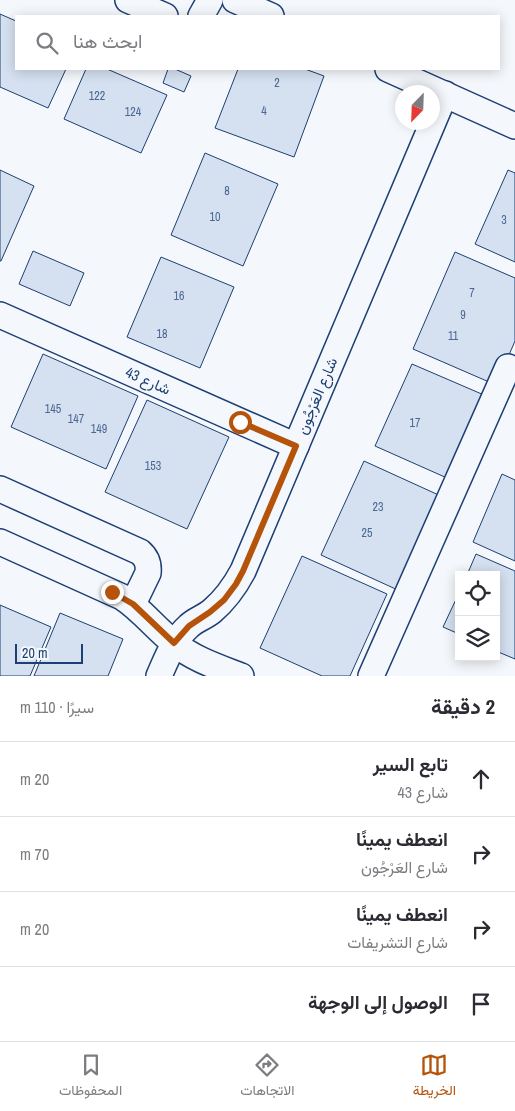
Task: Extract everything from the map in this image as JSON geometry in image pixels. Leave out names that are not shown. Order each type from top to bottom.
[{"type":"street","points":[[128,0],[163,15]]},
{"type":"street","points":[[202,15],[210,0]]},
{"type":"street","points":[[235,0],[269,15]]},
{"type":"street","points":[[390,70],[515,126]]},
{"type":"street","name":"شارع العَرْجُون","points":[[159,676],[174,643],[189,626],[224,600],[243,571],[445,94]]},
{"type":"street","name":"شارع 43","points":[[0,315],[296,446]]},
{"type":"street","points":[[371,676],[508,367]]},
{"type":"street","points":[[0,489],[140,552],[145,556],[148,562],[148,573],[133,604]]},
{"type":"street","points":[[0,542],[112,592],[133,604],[174,643],[200,658],[240,676]]},
{"type":"building","points":[[0,14],[15,21],[15,70],[66,70],[48,108],[0,87]]},
{"type":"building","points":[[86,70],[109,70],[167,95],[141,153],[64,119]]},
{"type":"building","points":[[168,70],[177,70],[191,76],[184,92],[163,83]]},
{"type":"building","points":[[238,70],[308,70],[324,76],[294,157],[215,128]]},
{"type":"building","points":[[205,153],[278,184],[243,266],[171,235]]},
{"type":"building","points":[[0,170],[34,186],[1,261],[0,261]]},
{"type":"building","points":[[508,170],[515,173],[515,262],[475,244]]},
{"type":"building","points":[[33,251],[84,273],[70,306],[19,284]]},
{"type":"building","points":[[455,252],[515,278],[515,341],[496,385],[413,349]]},
{"type":"building","points":[[161,257],[234,287],[200,368],[127,337]]},
{"type":"building","points":[[43,354],[138,396],[106,469],[11,427]]},
{"type":"building","points":[[412,364],[484,395],[447,478],[375,446]]},
{"type":"building","points":[[147,400],[229,437],[187,529],[105,492]]},
{"type":"building","points":[[364,461],[443,497],[400,591],[321,555]]},
{"type":"building","points":[[502,474],[515,480],[515,561],[473,542]]},
{"type":"building","points":[[476,554],[515,571],[515,659],[500,653],[500,571],[469,571]]},
{"type":"building","points":[[302,556],[387,594],[350,676],[322,676],[260,648]]},
{"type":"building","points":[[455,602],[455,632],[443,627]]},
{"type":"building","points":[[0,605],[51,627],[30,676],[0,676]]},
{"type":"building","points":[[60,613],[123,639],[108,676],[34,676]]},
{"type":"route","points":[[112,592],[133,604],[174,643],[189,626],[224,600],[243,571],[296,446],[240,422]]}]
